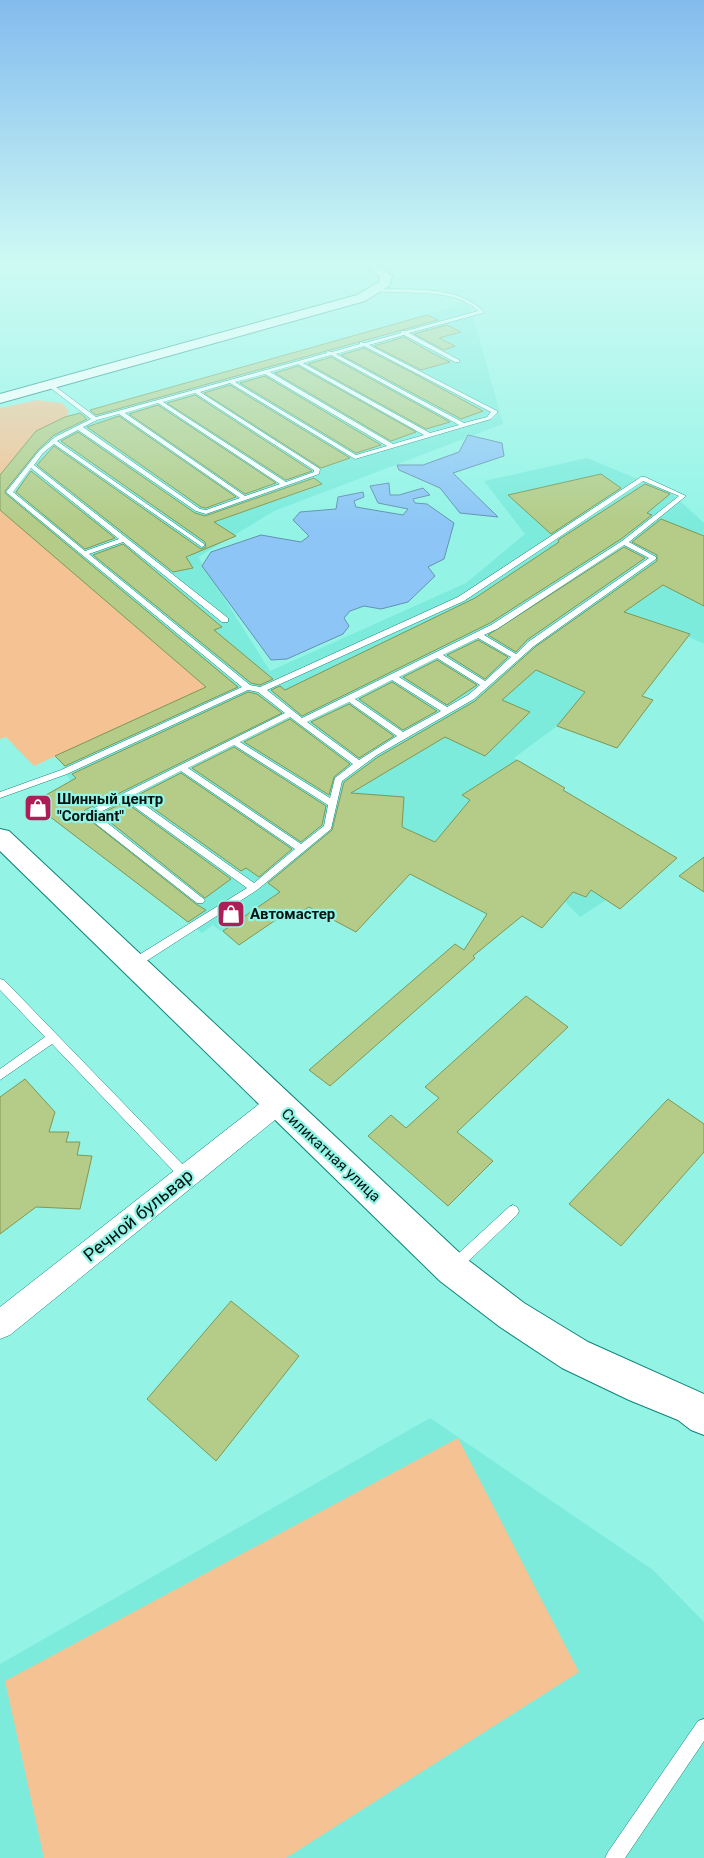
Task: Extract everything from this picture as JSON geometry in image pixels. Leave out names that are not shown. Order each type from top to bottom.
[{"type":"street","points":[[0,399],[172,351]]},
{"type":"street","name":"Силикатная улица","points":[[0,836],[277,1104],[452,1269],[512,1315],[575,1355],[642,1387],[700,1405]]},
{"type":"street","name":"Речной бульвар","points":[[0,1326],[277,1104]]},
{"type":"lane","points":[[334,351],[95,419],[54,441],[9,492],[247,687],[261,690],[359,764]]},
{"type":"lane","points":[[230,381],[355,457],[489,418],[495,412],[377,351]]},
{"type":"lane","points":[[438,351],[457,361]]},
{"type":"lane","points":[[329,352],[463,426]]},
{"type":"lane","points":[[297,362],[429,435]]},
{"type":"lane","points":[[264,371],[393,447]]},
{"type":"lane","points":[[50,385],[95,419]]},
{"type":"lane","points":[[78,427],[198,510],[206,512],[317,473],[317,469],[195,391]]},
{"type":"lane","points":[[158,401],[285,484]]},
{"type":"lane","points":[[120,412],[244,498]]},
{"type":"lane","points":[[54,441],[202,545]]},
{"type":"lane","points":[[31,465],[226,620]]},
{"type":"lane","points":[[261,690],[461,599],[643,478],[683,496],[624,542],[494,627],[301,722]]},
{"type":"lane","points":[[84,554],[124,539]]},
{"type":"lane","points":[[132,964],[254,888],[328,826],[338,780],[403,736],[471,697],[516,657],[654,558],[624,542]]},
{"type":"lane","points":[[478,635],[516,657]]},
{"type":"lane","points":[[437,655],[485,684]]},
{"type":"lane","points":[[393,677],[447,711]]},
{"type":"lane","points":[[0,795],[64,772],[247,687]]},
{"type":"lane","points":[[349,698],[403,736]]},
{"type":"lane","points":[[200,900],[89,814],[292,713]]},
{"type":"lane","points":[[235,742],[332,804]]},
{"type":"lane","points":[[182,768],[301,849]]},
{"type":"lane","points":[[126,796],[254,888]]},
{"type":"lane","points":[[0,984],[186,1176]]},
{"type":"lane","points":[[0,1074],[53,1038]]},
{"type":"lane","points":[[452,1269],[513,1211]]},
{"type":"lane","points":[[614,1858],[704,1727]]},
{"type":"shaded area","points":[[300,351],[483,351],[503,424],[274,511],[198,557],[270,671],[466,583],[525,534],[484,481],[587,458],[671,493],[704,523],[704,644],[663,625],[642,696],[653,700],[617,748],[557,726],[514,758],[565,788],[563,790],[675,857],[620,909],[606,900],[580,917],[565,902],[542,928],[522,916],[493,940],[478,928],[487,914],[439,890],[446,882],[394,866],[410,874],[356,932],[336,922],[354,902],[313,905],[289,920],[283,915],[239,945],[213,925],[202,933],[32,803],[70,781],[62,764],[55,756],[205,686],[0,510],[0,475],[36,431],[67,417]]},
{"type":"shaded area","points":[[37,400],[62,403],[69,411],[67,417],[36,431],[0,475],[0,408]]},
{"type":"shaded area","points":[[0,510],[206,687],[34,766],[6,737],[0,739]]},
{"type":"shaded area","points":[[430,1418],[653,1570],[704,1622],[704,1858],[0,1858],[0,1664]]},
{"type":"shaded area","points":[[458,1438],[579,1672],[286,1858],[44,1858],[5,1681]]},
{"type":"water","points":[[468,435],[502,443],[504,456],[453,473],[498,517],[460,513],[440,488],[399,470],[397,465],[423,465],[459,452]]},
{"type":"water","points":[[389,483],[390,495],[399,495],[423,488],[430,495],[413,499],[415,503],[427,504],[454,523],[444,559],[428,567],[435,576],[408,602],[381,609],[364,606],[350,611],[344,618],[349,626],[343,634],[287,659],[271,660],[202,566],[211,552],[261,535],[301,542],[309,536],[293,520],[300,512],[336,509],[338,497],[363,492],[364,497],[354,501],[356,507],[403,515],[408,509],[378,503],[370,486]]},
{"type":"building","points":[[300,351],[327,351],[96,415],[90,410]]},
{"type":"building","points":[[355,351],[369,351],[483,411],[461,419],[341,355]]},
{"type":"building","points":[[383,351],[428,351],[450,362],[421,370]]},
{"type":"building","points":[[331,357],[450,422],[426,429],[308,364]]},
{"type":"building","points":[[298,366],[416,432],[391,441],[275,373]]},
{"type":"building","points":[[265,376],[381,445],[356,453],[240,383]]},
{"type":"building","points":[[230,385],[350,458],[321,468],[204,393]]},
{"type":"building","points":[[195,395],[312,471],[286,480],[167,403]]},
{"type":"building","points":[[158,405],[276,483],[245,494],[129,414]]},
{"type":"building","points":[[80,413],[87,419],[54,435],[38,450],[5,493],[238,687],[65,766],[55,756],[206,687],[0,510],[0,475],[36,431],[65,417]]},
{"type":"building","points":[[119,416],[236,497],[206,508],[201,507],[87,427]]},
{"type":"building","points":[[78,432],[195,513],[205,516],[314,478],[322,484],[214,522],[236,536],[186,557],[193,568],[173,572],[37,465],[54,446],[201,549],[206,547],[205,542],[61,441]]},
{"type":"building","points":[[31,471],[115,538],[85,549],[16,492]]},
{"type":"building","points":[[601,474],[621,488],[551,534],[508,495]]},
{"type":"building","points":[[645,484],[670,494],[647,513],[652,515],[621,539],[490,623],[302,716],[271,690],[280,686],[285,690],[475,598],[559,542],[558,540]]},
{"type":"building","points":[[661,519],[704,536],[704,606],[663,585],[624,612],[690,634],[642,696],[653,700],[617,748],[557,726],[585,692],[536,670],[502,700],[530,712],[485,756],[445,737],[351,793],[404,797],[402,827],[435,842],[470,800],[462,795],[517,760],[565,788],[563,790],[677,858],[620,909],[591,890],[586,897],[573,892],[542,928],[522,916],[473,956],[475,958],[330,1086],[309,1070],[455,944],[464,950],[487,914],[410,874],[356,932],[309,907],[289,920],[283,915],[239,945],[223,931],[280,892],[268,883],[332,830],[344,782],[378,757],[475,701],[535,647],[657,561],[657,555],[632,542]]},
{"type":"building","points":[[123,544],[222,627],[214,630],[273,679],[260,685],[251,683],[93,555]]},
{"type":"building","points":[[624,547],[645,558],[527,640],[516,652],[488,635]]},
{"type":"building","points":[[478,640],[508,657],[485,679],[447,655]]},
{"type":"building","points":[[437,660],[477,685],[447,705],[403,677]]},
{"type":"building","points":[[392,682],[437,711],[403,730],[359,699]]},
{"type":"building","points":[[248,692],[257,694],[282,713],[85,810],[82,814],[206,910],[188,922],[32,803],[76,778],[72,774]]},
{"type":"building","points":[[349,704],[394,736],[359,758],[311,722]]},
{"type":"building","points":[[290,719],[350,764],[334,777],[329,795],[244,742]]},
{"type":"building","points":[[234,747],[326,806],[322,825],[301,842],[192,768]]},
{"type":"building","points":[[181,773],[292,849],[259,877],[246,868],[241,871],[136,796]]},
{"type":"building","points":[[125,802],[231,879],[205,898],[100,814]]},
{"type":"building","points":[[704,857],[704,892],[679,876]]},
{"type":"building","points":[[526,996],[568,1027],[457,1132],[493,1161],[448,1206],[368,1136],[391,1115],[406,1128],[439,1098],[425,1087]]},
{"type":"building","points":[[25,1079],[55,1112],[49,1132],[69,1132],[66,1142],[80,1142],[77,1155],[92,1156],[80,1209],[36,1207],[0,1234],[0,1097]]},
{"type":"building","points":[[668,1099],[704,1124],[704,1152],[621,1246],[569,1204]]},
{"type":"building","points":[[231,1301],[299,1356],[216,1461],[147,1399]]},
{"type":"place","name":"Шинный центр \"Cordiant\"","points":[[38,808]]},
{"type":"place","name":"Автомастер","points":[[231,914]]}]
